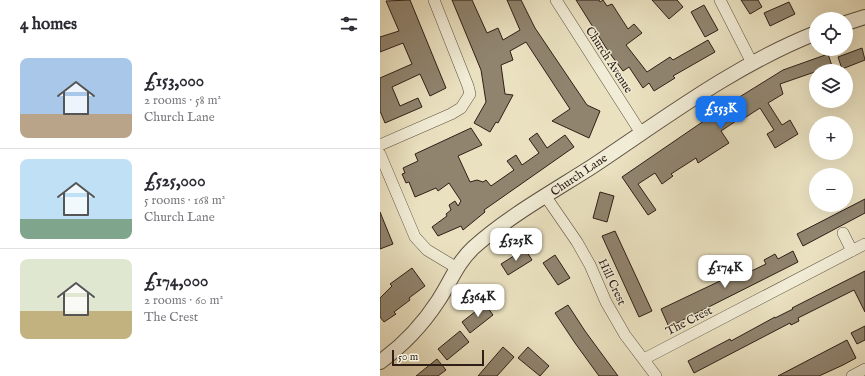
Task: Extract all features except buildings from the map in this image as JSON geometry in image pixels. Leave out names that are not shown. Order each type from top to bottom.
[{"type":"street","points":[[380,145],[451,114],[461,108],[470,94],[434,0]]},
{"type":"street","name":"Church Avenue","points":[[556,0],[642,133]]},
{"type":"street","points":[[720,0],[752,63]]},
{"type":"street","points":[[853,21],[865,17]]},
{"type":"street","name":"Church Lane","points":[[380,362],[393,353],[420,325],[438,301],[457,268],[472,249],[495,230],[642,133],[752,63],[785,45],[809,36]]},
{"type":"street","points":[[380,154],[415,237],[427,250],[457,268]]},
{"type":"street","name":"Hill Crest","points":[[546,197],[587,259],[615,318],[636,351],[644,359],[656,376]]},
{"type":"street","points":[[843,233],[852,251]]},
{"type":"street","name":"The Crest","points":[[644,359],[865,244]]},
{"type":"street","points":[[852,376],[865,369]]}]
